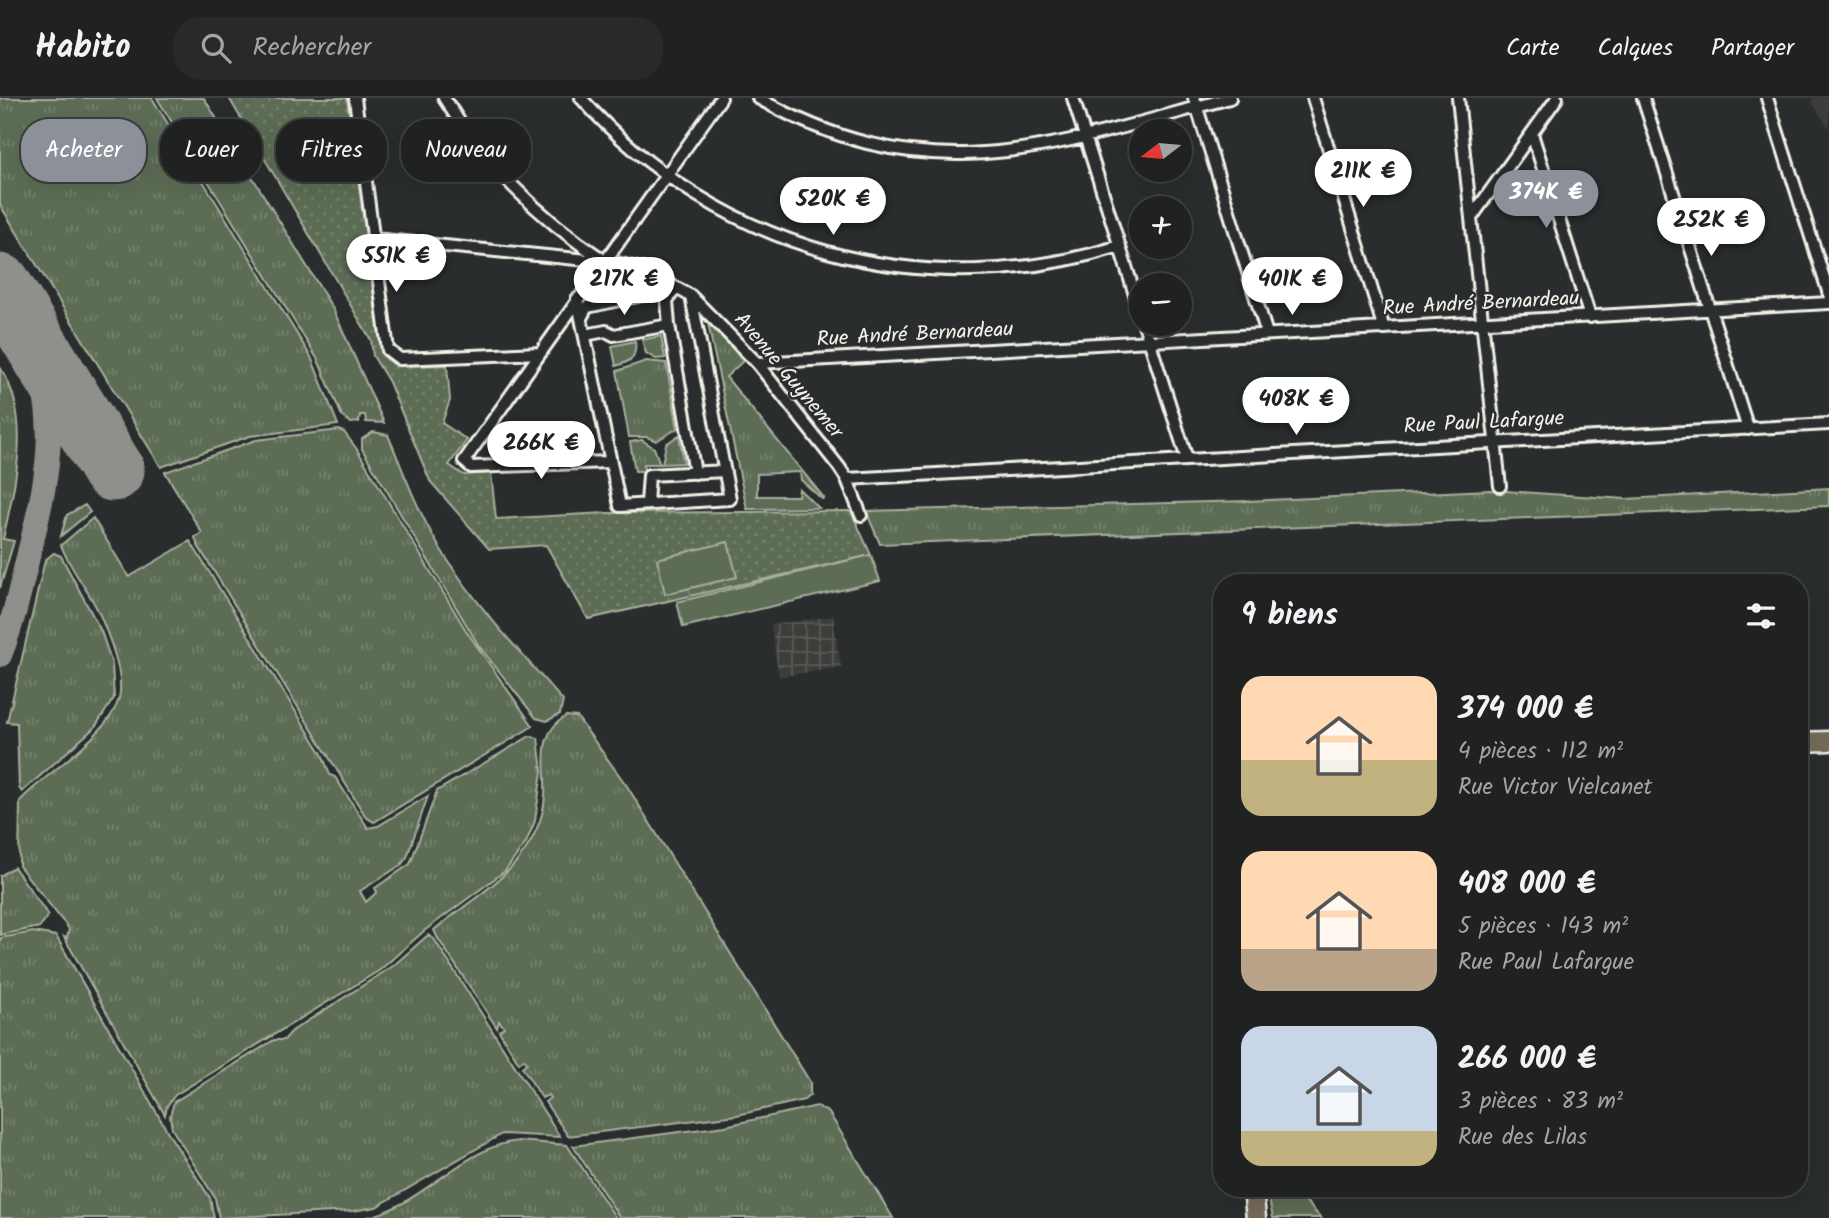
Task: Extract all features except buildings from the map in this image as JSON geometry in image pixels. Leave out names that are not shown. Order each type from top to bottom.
[{"type":"main road","points":[[1808,742],[1829,741]]},
{"type":"main road","points":[[1254,1197],[1256,1218]]},
{"type":"street","points":[[355,98],[388,350],[400,359],[539,353]]},
{"type":"street","points":[[444,98],[490,161],[526,199],[569,238],[604,261]]},
{"type":"street","points":[[581,98],[601,121],[666,175],[728,214],[787,240],[858,262],[925,270],[997,271],[1072,261],[1120,246]]},
{"type":"street","points":[[610,463],[471,467],[464,461],[721,98]]},
{"type":"street","points":[[758,98],[795,119],[856,142],[909,152],[962,156],[1016,151],[1085,137],[1195,103],[1230,98]]},
{"type":"street","points":[[1073,98],[1129,275]]},
{"type":"street","points":[[1312,98],[1384,329]]},
{"type":"street","points":[[1458,98],[1500,486]]},
{"type":"street","points":[[1471,218],[1557,98]]},
{"type":"street","points":[[1643,98],[1748,429]]},
{"type":"street","points":[[1767,98],[1829,294]]},
{"type":"street","points":[[1195,103],[1267,334]]},
{"type":"street","points":[[1532,134],[1590,317]]},
{"type":"street","name":"Avenue Guynemer","points":[[375,239],[604,261],[642,270],[691,296],[757,363],[847,479],[861,515]]},
{"type":"street","points":[[582,316],[587,307],[675,288]]},
{"type":"street","points":[[675,288],[667,301],[669,325],[695,473]]},
{"type":"street","points":[[577,299],[620,506],[730,499],[691,296]]},
{"type":"street","name":"Rue André Bernardeau","points":[[757,363],[1829,303]]},
{"type":"street","points":[[585,335],[606,331],[614,335],[669,325]]},
{"type":"street","points":[[1148,336],[1187,459]]},
{"type":"street","name":"Rue Paul Lafargue","points":[[847,479],[1829,424]]},
{"type":"street","points":[[647,503],[649,475],[725,471]]},
{"type":"shaded area","points":[[1813,98],[1829,98],[1829,129],[1812,102]]},
{"type":"shaded area","points":[[833,616],[841,667],[779,677],[771,625]]},
{"type":"green space","points":[[0,98],[152,98],[165,119],[160,119],[160,182],[204,182],[311,357],[338,425],[250,436],[161,467],[0,205]]},
{"type":"green space","points":[[157,98],[204,98],[217,119],[170,119]]},
{"type":"green space","points":[[229,98],[347,98],[350,119],[276,119],[276,178],[262,154],[262,119],[241,119]]},
{"type":"green space","points":[[209,182],[255,182],[333,309],[384,423],[366,422],[365,415],[360,415],[359,422],[351,423],[342,416],[318,360]]},
{"type":"green space","points":[[278,182],[358,182],[382,355],[396,366],[447,365],[450,400],[442,423],[467,440],[449,465],[464,475],[491,473],[496,519],[606,513],[851,511],[871,555],[588,619],[546,545],[489,549],[430,481],[389,382],[373,356],[371,340]]},
{"type":"green space","points":[[615,271],[651,284],[592,296],[609,272]]},
{"type":"green space","points":[[707,319],[743,361],[726,377],[824,498],[801,480],[800,472],[757,474],[757,496],[798,496],[799,489],[819,508],[747,509]]},
{"type":"green space","points":[[661,336],[665,358],[656,359],[646,353],[642,340]]},
{"type":"green space","points":[[635,341],[632,358],[616,366],[612,346]]},
{"type":"green space","points":[[646,361],[666,363],[678,428],[656,441],[647,437],[629,437],[617,371]]},
{"type":"green space","points":[[0,367],[10,386],[19,429],[16,474],[3,539],[14,541],[0,588]]},
{"type":"green space","points":[[339,430],[344,432],[356,448],[467,632],[533,726],[374,822],[366,817],[197,544],[195,537],[202,533],[165,472],[256,440]]},
{"type":"green space","points":[[373,432],[388,435],[436,542],[486,612],[563,701],[560,714],[547,721],[536,718],[479,646],[362,449],[362,439]]},
{"type":"green space","points":[[679,435],[684,463],[662,464],[666,444]]},
{"type":"green space","points":[[642,440],[654,448],[660,464],[644,464],[644,471],[635,471],[630,442]]},
{"type":"green space","points":[[1829,488],[1829,506],[880,544],[866,511],[1248,501],[1490,490],[1626,499]]},
{"type":"green space","points":[[85,505],[90,512],[61,536],[67,515]]},
{"type":"green space","points":[[93,518],[129,577],[190,541],[322,754],[330,775],[335,777],[368,828],[378,826],[428,796],[407,857],[401,865],[360,891],[366,902],[377,892],[375,888],[410,864],[437,791],[530,736],[538,738],[542,771],[535,821],[526,843],[505,871],[424,931],[380,970],[175,1095],[167,1106],[165,1115],[64,937],[67,938],[69,929],[19,866],[20,801],[107,722],[116,707],[120,692],[117,663],[104,624],[61,545]]},
{"type":"green space","points":[[728,542],[737,577],[665,594],[657,559]]},
{"type":"green space","points":[[54,553],[61,556],[101,631],[112,664],[114,698],[95,727],[22,792],[19,788],[17,723],[7,722],[45,560]]},
{"type":"green space","points":[[871,555],[880,581],[683,627],[677,602]]},
{"type":"green space","points":[[566,716],[577,717],[627,786],[810,1082],[810,1095],[804,1100],[737,1115],[568,1136],[545,1102],[550,1098],[548,1095],[542,1098],[522,1067],[527,1063],[524,1059],[519,1063],[499,1031],[504,1027],[499,1021],[497,1028],[437,937],[434,930],[498,881],[524,852],[534,834],[545,800],[544,760],[548,736],[555,725]]},
{"type":"green space","points":[[14,867],[48,915],[40,927],[0,935],[0,876]]},
{"type":"green space","points":[[33,932],[56,936],[170,1136],[210,1198],[214,1218],[0,1218],[0,938]]},
{"type":"green space","points":[[428,935],[434,939],[560,1137],[502,1134],[376,1207],[353,1211],[219,1218],[215,1198],[172,1129],[170,1116],[174,1102],[274,1040],[284,1040],[292,1031],[393,966]]},
{"type":"green space","points":[[817,1106],[829,1113],[893,1218],[620,1218],[573,1146],[725,1126]]},
{"type":"green space","points":[[519,1141],[567,1145],[616,1218],[364,1218],[404,1202],[479,1153]]},
{"type":"green space","points":[[1270,1197],[1302,1197],[1321,1218],[1273,1218]]},
{"type":"taxiway","points":[[0,655],[16,606],[43,492],[49,437],[42,382],[20,318]]},
{"type":"runway","points":[[0,285],[113,470]]}]
